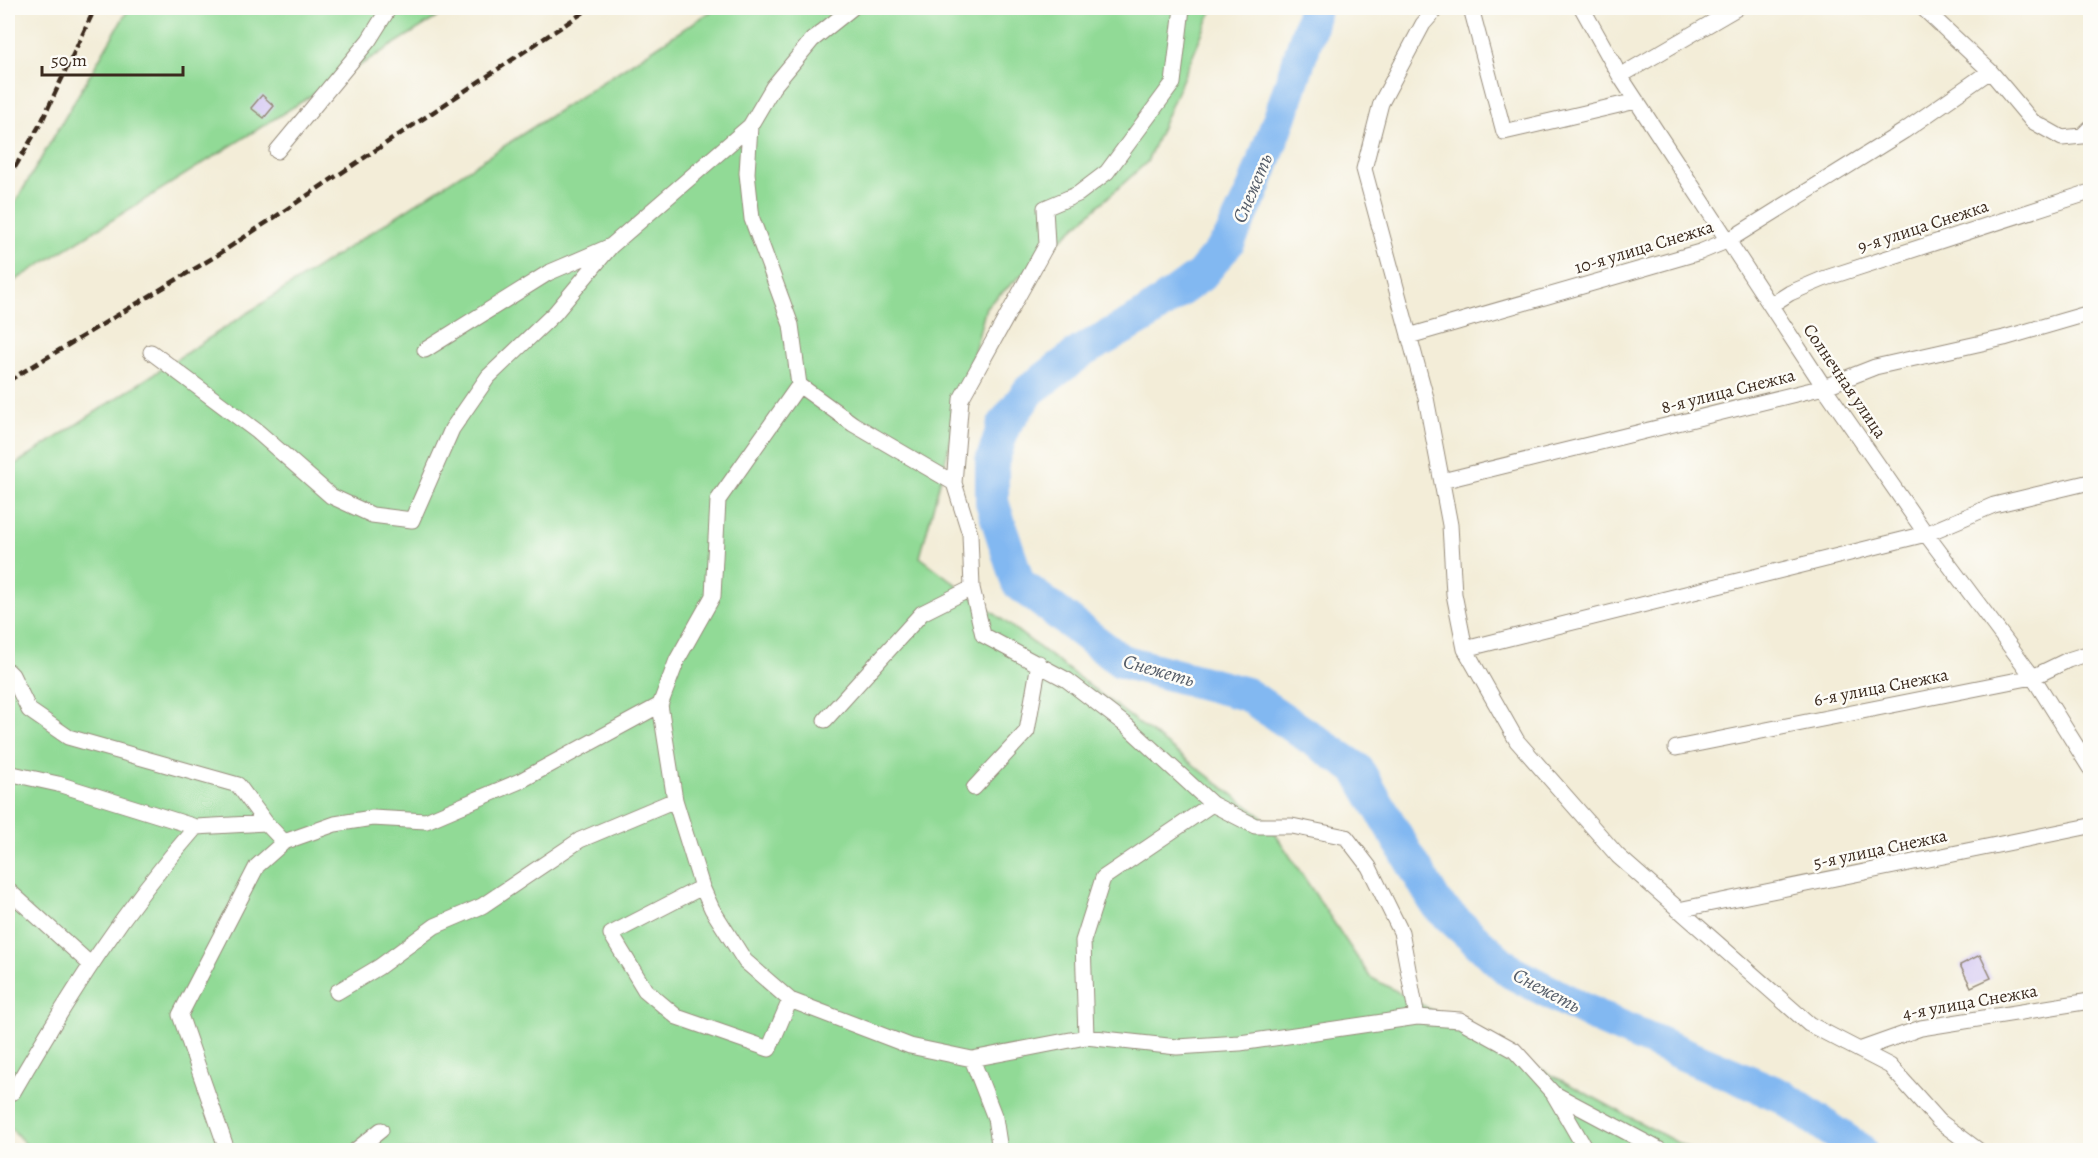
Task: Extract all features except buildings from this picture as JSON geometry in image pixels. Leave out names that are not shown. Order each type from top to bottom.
[{"type":"street","points":[[277,151],[369,40],[388,8]]},
{"type":"street","points":[[151,352],[258,432],[331,496],[372,515],[412,520],[452,429],[488,377],[555,313],[611,246],[750,126],[773,87],[806,48],[852,8]]},
{"type":"street","points":[[1182,8],[1173,83],[1107,172],[1078,194],[1045,208],[1047,244],[960,399],[954,483],[970,534],[972,588],[983,635],[1067,680],[1127,726],[1212,804],[1255,826],[1292,826],[1346,837],[1369,867],[1401,932],[1417,1017]]},
{"type":"street","points":[[1437,8],[1423,24],[1381,103],[1364,169],[1426,398],[1450,525],[1454,594],[1466,650],[1517,741],[1618,856],[1809,1024],[1890,1066],[1939,1121],[1978,1150]]},
{"type":"street","points":[[1471,8],[1504,132],[1636,101]]},
{"type":"street","name":"Солнечная улица","points":[[1582,8],[1620,76],[1824,387],[1926,534],[2033,677],[2091,768]]},
{"type":"street","points":[[1620,76],[1737,8]]},
{"type":"street","points":[[1923,8],[1990,71],[2032,121],[2062,138],[2082,136],[2091,128]]},
{"type":"street","name":"10-я улица Снежка","points":[[1409,336],[1700,252],[1729,240],[1904,131],[1990,71]]},
{"type":"street","points":[[750,126],[747,173],[752,219],[790,325],[799,385],[718,501],[713,596],[677,660],[660,705],[675,800],[702,887],[712,909],[745,961],[790,1000],[910,1046],[972,1059],[1086,1037],[1177,1047],[1240,1043],[1417,1017],[1460,1020],[1514,1050],[1553,1093],[1586,1150]]},
{"type":"street","name":"9-я улица Снежка","points":[[1772,305],[1790,293],[1823,279],[2091,192]]},
{"type":"street","points":[[426,350],[548,273],[611,246]]},
{"type":"street","name":"8-я улица Снежка","points":[[1442,481],[1824,387],[1875,368],[2004,338],[2091,313]]},
{"type":"street","points":[[799,385],[853,424],[954,483]]},
{"type":"street","points":[[1466,650],[1926,534],[1994,505],[2091,482]]},
{"type":"street","points":[[825,720],[922,613],[972,588]]},
{"type":"street","name":"6-я улица Снежка","points":[[1676,748],[2033,677],[2068,660],[2091,653]]},
{"type":"street","points":[[974,788],[1027,731],[1039,663]]},
{"type":"street","points":[[8,671],[29,710],[68,737],[238,785],[266,823],[284,842]]},
{"type":"street","points":[[228,1150],[180,1015],[257,866],[284,842],[335,824],[372,818],[426,820],[520,781],[660,705]]},
{"type":"street","points":[[8,773],[58,784],[196,827],[266,823]]},
{"type":"street","points":[[338,992],[379,967],[435,926],[482,906],[580,840],[675,800]]},
{"type":"street","points":[[1086,1037],[1083,941],[1103,878],[1212,804]]},
{"type":"street","name":"5-я улица Снежка","points":[[1678,910],[2091,826]]},
{"type":"street","points":[[13,1092],[90,964],[150,879],[196,827]]},
{"type":"street","points":[[702,887],[612,934],[645,990],[677,1017],[769,1049],[790,1000]]},
{"type":"street","points":[[8,890],[90,964]]},
{"type":"street","name":"4-я улица Снежка","points":[[1859,1050],[1921,1028],[2091,1001]]},
{"type":"street","points":[[972,1059],[994,1118],[1000,1150]]},
{"type":"street","points":[[1553,1093],[1660,1150]]},
{"type":"street","points":[[356,1150],[381,1130]]},
{"type":"green space","points":[[129,8],[452,8],[8,285],[8,215]]},
{"type":"green space","points":[[716,8],[1213,8],[1147,162],[986,307],[920,557],[1266,820],[1370,977],[1691,1150],[31,1150],[8,1125],[8,469]]},
{"type":"waterway","name":"Снежеть","points":[[1314,8],[1281,115],[1252,193],[1229,241],[1201,275],[1143,317],[1082,351],[1030,390],[1004,425],[992,462],[992,502],[1018,583],[1121,661],[1246,694],[1357,769],[1437,905],[1511,972],[1602,1019],[1782,1096],[1860,1150]]},
{"type":"railway","points":[[8,179],[41,123],[95,8]]},
{"type":"railway","points":[[8,381],[216,256],[590,8]]}]
